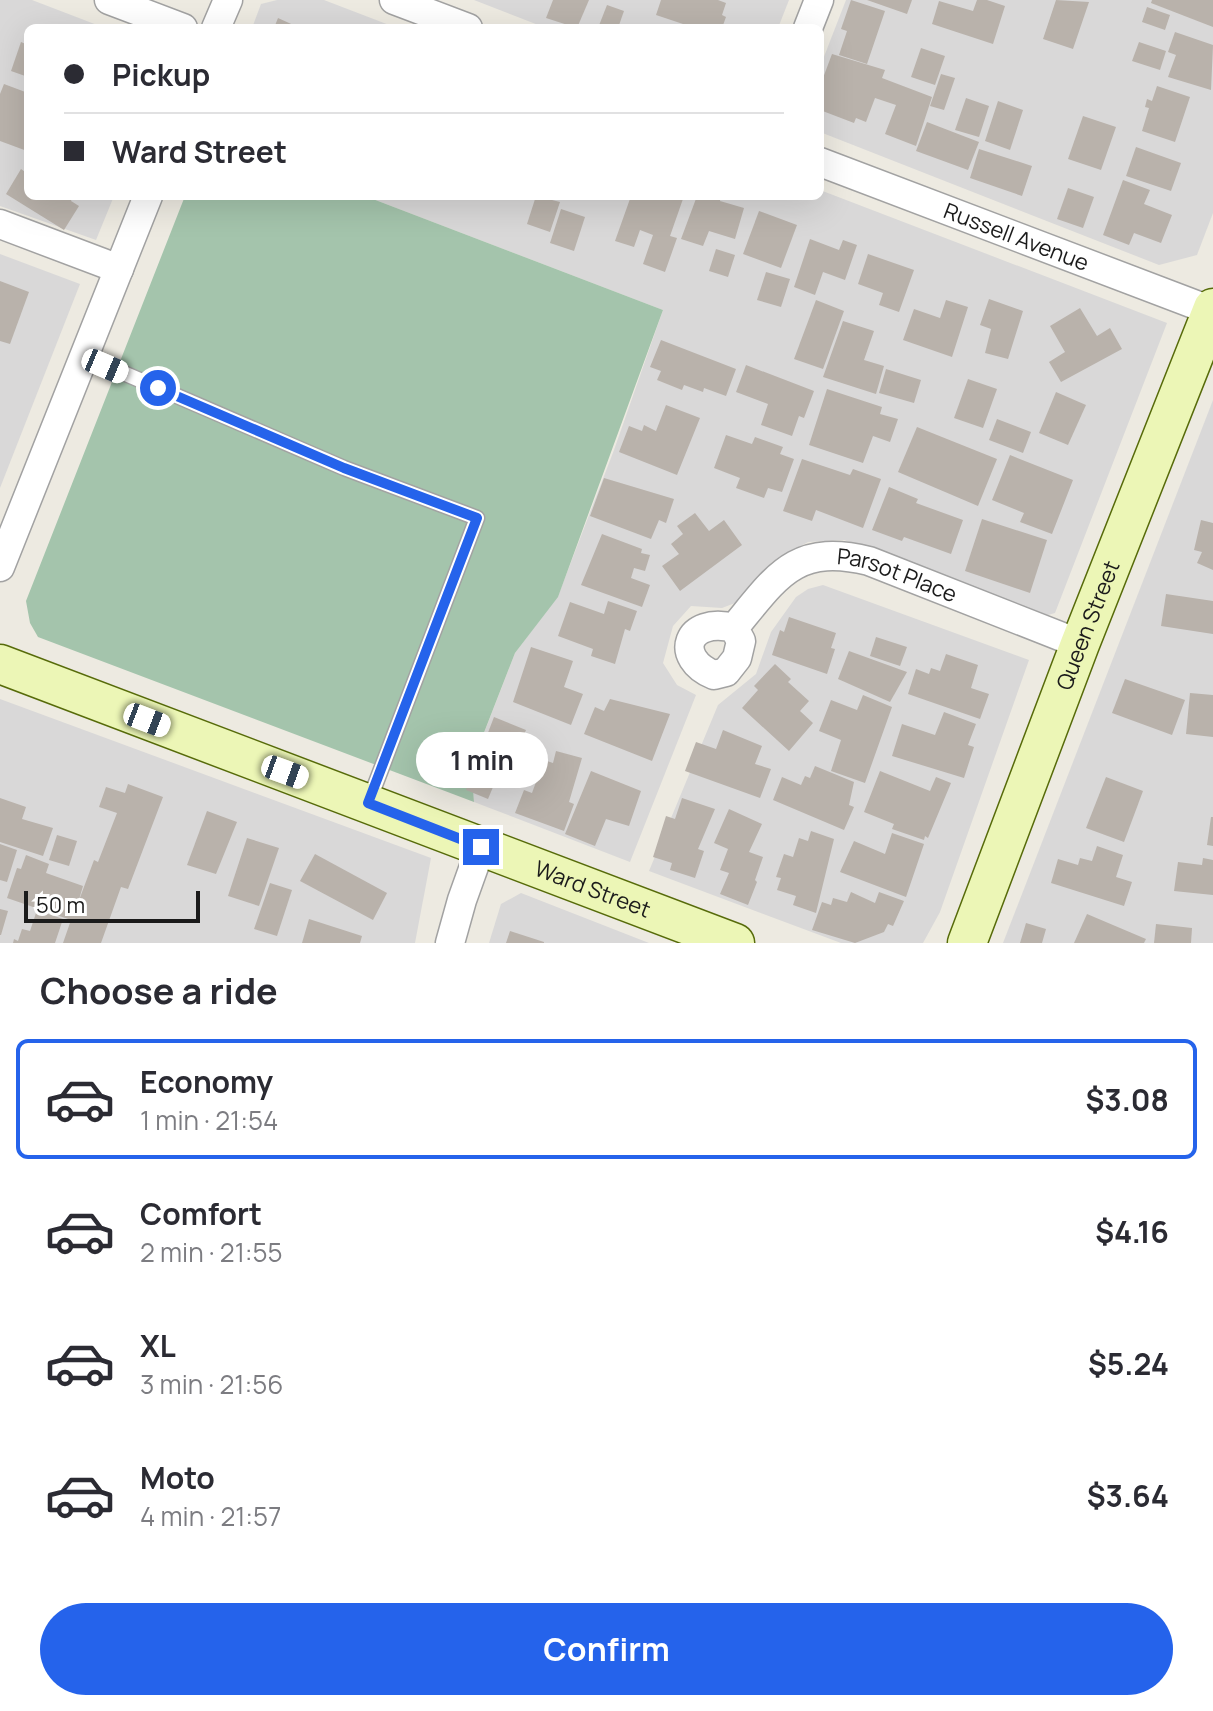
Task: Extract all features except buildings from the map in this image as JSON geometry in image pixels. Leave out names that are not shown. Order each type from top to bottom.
[{"type":"street","points":[[109,0],[172,24]]},
{"type":"street","points":[[218,24],[228,0]]},
{"type":"street","points":[[394,0],[457,24]]},
{"type":"street","points":[[810,24],[819,0]]},
{"type":"street","name":"Russell Avenue","points":[[824,164],[1212,310]]},
{"type":"street","points":[[0,567],[146,200]]},
{"type":"street","points":[[0,224],[119,269]]},
{"type":"street","name":"Queen Street","points":[[967,943],[1080,644],[1212,310]]},
{"type":"street","name":"Parsot Place","points":[[734,628],[790,566],[819,556],[843,555],[869,561],[1080,644]]},
{"type":"street","name":"Ward Street","points":[[0,664],[735,943]]},
{"type":"street","points":[[450,943],[481,847]]},
{"type":"lane","points":[[84,356],[344,468],[477,518],[368,803]]},
{"type":"shaded area","points":[[0,0],[32,0],[95,24],[24,24],[24,200],[112,200],[96,240],[0,206]]},
{"type":"shaded area","points":[[277,0],[324,0],[387,24],[254,24],[261,4]]},
{"type":"shaded area","points":[[474,0],[789,0],[780,24],[536,24]]},
{"type":"shaded area","points":[[846,0],[1213,0],[1213,213],[1197,255],[1159,265],[824,134],[824,57]]},
{"type":"shaded area","points":[[824,192],[1167,323],[1055,613],[1048,615],[844,540],[808,542],[772,562],[735,603],[722,608],[691,606],[673,626],[663,663],[677,685],[696,695],[630,862],[474,802],[470,769],[515,653],[558,596],[663,310],[375,200],[824,200]]},
{"type":"shaded area","points":[[0,254],[80,284],[0,488]]},
{"type":"shaded area","points":[[1213,400],[1213,943],[1003,943]]},
{"type":"shaded area","points":[[823,585],[1029,660],[940,912],[923,943],[841,943],[649,871],[718,705],[756,674],[771,632],[796,597],[808,589]]},
{"type":"shaded area","points":[[0,699],[431,858],[415,943],[0,943]]},
{"type":"shaded area","points":[[521,893],[649,943],[489,943],[501,904]]},
{"type":"green space","points":[[183,200],[375,200],[663,310],[558,597],[515,653],[471,766],[474,802],[38,637],[30,623],[26,601]]},
{"type":"route","points":[[158,388],[344,468],[477,518],[368,803],[481,847]]}]
